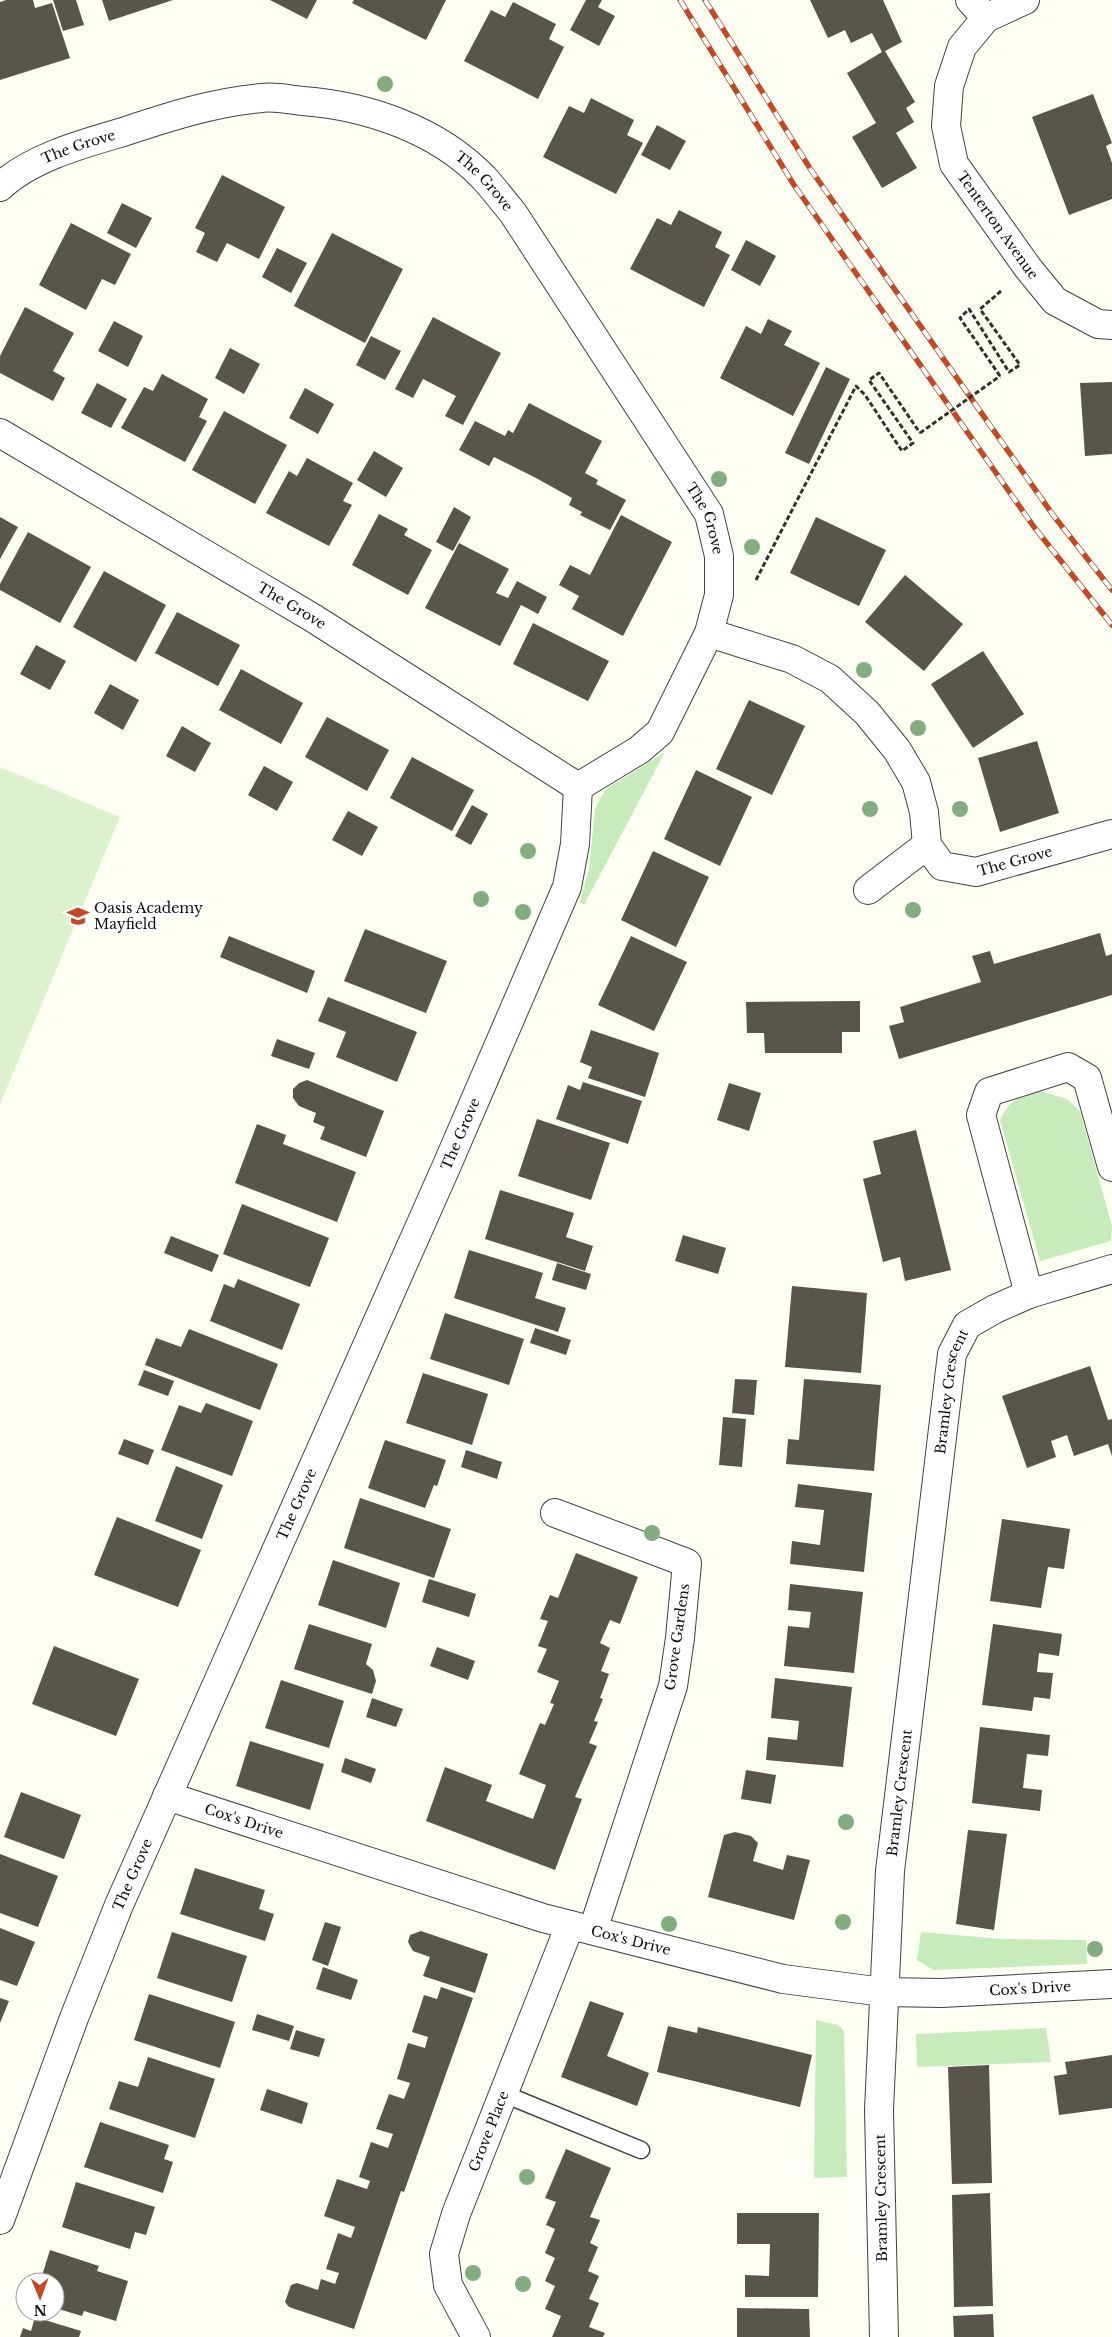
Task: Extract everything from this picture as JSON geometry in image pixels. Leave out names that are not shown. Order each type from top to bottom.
[{"type":"street","name":"Tenterton Avenue","points":[[1025,0],[978,9],[962,47],[949,86],[946,126],[954,164],[1028,268],[1055,301],[1098,324],[1112,326]]},
{"type":"street","name":"The Grove","points":[[0,187],[22,169],[49,157],[110,136],[211,106],[264,97],[316,102],[358,109],[408,126],[450,150],[484,178],[513,213],[709,514],[719,556],[719,595],[709,634],[660,732],[639,750],[578,787]]},
{"type":"street","name":"The Grove","points":[[0,433],[313,618],[578,787]]},
{"type":"street","points":[[709,634],[792,659],[830,678],[867,714],[897,750],[916,782],[924,812],[927,845],[868,890]]},
{"type":"street","name":"The Grove","points":[[0,2220],[93,1967],[567,887],[575,844],[578,787]]},
{"type":"street","name":"The Grove","points":[[927,845],[942,866],[976,872],[1112,834]]},
{"type":"street","points":[[1029,1294],[981,1115],[988,1092],[1068,1067],[1086,1078],[1112,1167]]},
{"type":"street","name":"Bramley Crescent","points":[[884,2337],[879,2110],[890,1871],[952,1354],[967,1325],[995,1309],[1029,1294],[1112,1269]]},
{"type":"street","name":"Grove Gardens","points":[[555,1513],[686,1563],[674,1686],[582,1927]]},
{"type":"street","name":"Cox's Drive","points":[[167,1796],[582,1927],[783,1979],[883,1992],[942,1993],[1112,1984]]},
{"type":"street","name":"Grove Place","points":[[476,2337],[448,2285],[444,2254],[456,2214],[504,2094],[582,1927]]},
{"type":"lane","points":[[504,2094],[641,2150]]},
{"type":"path","points":[[719,595],[749,594],[856,386],[865,395],[902,451],[913,443],[869,380],[879,373],[920,433],[1000,376],[960,318],[969,309],[1009,372],[1020,365],[980,309],[1028,268]]},
{"type":"green space","points":[[665,752],[584,905],[580,902],[589,869],[595,809],[605,790]]},
{"type":"green space","points":[[0,767],[120,817],[0,1104]]},
{"type":"green space","points":[[1040,1091],[1067,1099],[1080,1111],[1112,1226],[1111,1241],[1040,1261],[1000,1120],[1008,1107],[1016,1100]]},
{"type":"green space","points":[[921,1932],[1001,1939],[1086,1940],[1087,1964],[933,1970],[917,1960]]},
{"type":"green space","points":[[816,2020],[838,2025],[844,2031],[847,2177],[814,2178]]},
{"type":"green space","points":[[1046,2028],[1051,2062],[917,2067],[916,2034]]},
{"type":"building","points":[[6,0],[33,0],[35,8],[52,3],[70,58],[0,80],[0,2]]},
{"type":"building","points":[[53,0],[76,0],[84,25],[63,31]]},
{"type":"building","points":[[102,0],[173,0],[109,21]]},
{"type":"building","points":[[270,0],[317,0],[307,19]]},
{"type":"building","points":[[354,0],[446,0],[426,40],[352,3]]},
{"type":"building","points":[[586,0],[602,0],[598,7],[615,16],[599,46],[570,30]]},
{"type":"building","points":[[810,0],[883,0],[902,42],[885,51],[915,102],[906,108],[914,122],[896,133],[917,168],[882,188],[852,137],[876,123],[847,73],[882,52],[872,33],[851,43],[845,30],[828,38]]},
{"type":"building","points":[[513,2],[556,24],[549,39],[564,47],[538,99],[464,61],[491,10],[505,17]]},
{"type":"building","points":[[1093,94],[1112,143],[1106,146],[1112,163],[1112,199],[1069,215],[1032,117]]},
{"type":"building","points":[[591,98],[634,120],[627,135],[643,143],[616,194],[543,157],[569,106],[584,113]]},
{"type":"building","points":[[657,125],[686,141],[670,170],[641,155]]},
{"type":"building","points":[[222,175],[285,207],[259,259],[227,243],[217,262],[196,252],[205,233],[195,228]]},
{"type":"building","points":[[122,203],[152,218],[136,248],[107,233]]},
{"type":"building","points":[[679,210],[722,232],[715,247],[730,255],[704,307],[630,269],[657,218],[671,225]]},
{"type":"building","points":[[71,223],[131,254],[115,285],[102,279],[86,310],[39,285]]},
{"type":"building","points":[[332,233],[403,269],[365,343],[294,306]]},
{"type":"building","points":[[746,240],[776,256],[760,286],[731,270]]},
{"type":"building","points":[[277,248],[307,263],[291,293],[262,277]]},
{"type":"building","points":[[25,307],[74,333],[53,371],[65,378],[53,401],[0,373],[0,356]]},
{"type":"building","points":[[433,317],[501,353],[463,425],[445,416],[456,396],[423,379],[413,398],[395,389]]},
{"type":"building","points":[[768,319],[792,331],[784,345],[820,363],[793,416],[720,378],[746,326],[761,334]]},
{"type":"building","points":[[114,321],[143,336],[128,367],[98,351]]},
{"type":"building","points":[[371,336],[401,351],[385,380],[356,365]]},
{"type":"building","points":[[230,348],[260,364],[244,394],[215,378]]},
{"type":"building","points":[[826,367],[850,379],[809,464],[785,453]]},
{"type":"building","points":[[162,374],[208,399],[199,417],[207,421],[185,462],[121,428],[144,387],[153,391]]},
{"type":"building","points":[[1112,382],[1112,454],[1085,456],[1080,383]]},
{"type":"building","points":[[97,383],[127,399],[111,428],[81,413]]},
{"type":"building","points":[[305,388],[334,404],[318,434],[289,418]]},
{"type":"building","points":[[529,403],[602,441],[585,473],[598,480],[596,484],[626,500],[610,530],[580,515],[582,512],[569,505],[572,498],[536,478],[494,457],[489,466],[459,450],[475,421],[505,436],[508,430],[513,433]]},
{"type":"building","points":[[224,411],[287,445],[255,504],[192,470]]},
{"type":"building","points":[[374,451],[403,468],[386,497],[357,480]]},
{"type":"building","points":[[307,458],[353,483],[343,501],[352,505],[329,546],[266,513],[289,471],[297,476]]},
{"type":"building","points":[[454,507],[471,517],[453,551],[436,542]]},
{"type":"building","points":[[379,514],[408,529],[404,535],[432,550],[408,595],[352,565]]},
{"type":"building","points":[[621,515],[672,542],[623,636],[572,609],[579,596],[559,585],[570,565],[590,575]]},
{"type":"building","points":[[0,517],[18,527],[0,559]]},
{"type":"building","points":[[816,517],[886,550],[859,606],[790,573]]},
{"type":"building","points":[[28,532],[91,567],[60,623],[0,590],[0,584]]},
{"type":"building","points":[[459,543],[509,569],[496,593],[508,598],[517,581],[547,597],[538,614],[521,605],[500,646],[425,608]]},
{"type":"building","points":[[104,571],[166,605],[136,662],[73,627]]},
{"type":"building","points":[[905,575],[963,624],[924,671],[865,622]]},
{"type":"building","points":[[177,612],[240,645],[218,686],[155,653]]},
{"type":"building","points":[[533,623],[609,661],[588,701],[513,664]]},
{"type":"building","points":[[36,645],[66,661],[50,690],[20,674]]},
{"type":"building","points":[[983,651],[1024,714],[973,748],[931,684]]},
{"type":"building","points":[[241,669],[303,703],[281,744],[219,710]]},
{"type":"building","points":[[110,684],[139,700],[123,730],[94,713]]},
{"type":"building","points":[[749,700],[805,726],[772,795],[716,769]]},
{"type":"building","points":[[327,717],[389,750],[367,791],[305,757]]},
{"type":"building","points":[[182,726],[211,743],[195,772],[166,756]]},
{"type":"building","points":[[1037,741],[1059,813],[1000,832],[978,758]]},
{"type":"building","points":[[412,757],[474,790],[452,831],[390,798]]},
{"type":"building","points":[[264,766],[293,782],[277,811],[248,795]]},
{"type":"building","points":[[696,770],[752,797],[720,866],[664,839]]},
{"type":"building","points":[[472,805],[488,814],[471,845],[455,836]]},
{"type":"building","points":[[348,811],[378,827],[362,856],[332,840]]},
{"type":"building","points":[[653,851],[709,877],[676,947],[621,920]]},
{"type":"building","points":[[365,929],[447,961],[426,1013],[344,981]]},
{"type":"building","points":[[1100,933],[1106,956],[1112,954],[1112,995],[899,1059],[889,1026],[904,1022],[900,1007],[981,982],[972,956],[990,951],[994,964]]},
{"type":"building","points":[[229,936],[315,971],[307,993],[220,957]]},
{"type":"building","points":[[631,936],[687,962],[654,1031],[598,1005]]},
{"type":"building","points":[[328,997],[417,1032],[397,1082],[336,1057],[346,1032],[318,1021]]},
{"type":"building","points":[[860,1001],[860,1032],[842,1032],[842,1053],[765,1053],[764,1033],[747,1033],[746,1002]]},
{"type":"building","points":[[591,1030],[659,1053],[645,1097],[588,1078],[592,1067],[580,1062]]},
{"type":"building","points":[[277,1039],[315,1053],[309,1069],[271,1056]]},
{"type":"building","points":[[307,1080],[384,1111],[366,1157],[320,1139],[325,1127],[313,1122],[316,1113],[299,1106],[293,1098],[293,1089],[299,1083]]},
{"type":"building","points":[[583,1082],[642,1101],[628,1144],[556,1119],[568,1085],[580,1090]]},
{"type":"building","points":[[729,1083],[761,1093],[749,1131],[717,1120]]},
{"type":"building","points":[[537,1119],[610,1143],[591,1200],[518,1176]]},
{"type":"building","points":[[257,1124],[286,1135],[283,1144],[356,1172],[337,1222],[235,1183]]},
{"type":"building","points":[[916,1130],[951,1270],[905,1281],[900,1257],[883,1262],[863,1179],[881,1174],[873,1141]]},
{"type":"building","points":[[500,1190],[574,1213],[566,1237],[593,1246],[585,1271],[485,1239]]},
{"type":"building","points":[[242,1204],[329,1238],[310,1287],[223,1254]]},
{"type":"building","points":[[683,1235],[726,1248],[718,1274],[675,1261]]},
{"type":"building","points":[[171,1236],[219,1255],[212,1272],[164,1253]]},
{"type":"building","points":[[469,1250],[543,1273],[535,1298],[566,1308],[558,1332],[454,1298]]},
{"type":"building","points":[[557,1263],[591,1274],[586,1290],[552,1280]]},
{"type":"building","points":[[238,1279],[300,1304],[282,1350],[210,1321],[224,1284],[234,1288]]},
{"type":"building","points":[[792,1286],[867,1293],[861,1373],[785,1367]]},
{"type":"building","points":[[445,1313],[524,1339],[509,1385],[430,1359]]},
{"type":"building","points":[[535,1328],[571,1340],[566,1355],[530,1343]]},
{"type":"building","points":[[189,1329],[278,1364],[260,1410],[145,1365],[156,1338],[181,1347]]},
{"type":"building","points":[[1090,1366],[1108,1420],[1112,1419],[1112,1456],[1108,1444],[1074,1456],[1067,1435],[1051,1441],[1056,1457],[1027,1468],[1002,1396]]},
{"type":"building","points":[[144,1370],[174,1381],[168,1396],[138,1385]]},
{"type":"building","points":[[423,1373],[488,1394],[472,1445],[406,1423]]},
{"type":"building","points":[[735,1379],[757,1380],[754,1415],[732,1413]]},
{"type":"building","points":[[804,1379],[881,1385],[874,1471],[786,1464],[788,1439],[799,1440]]},
{"type":"building","points":[[206,1403],[253,1421],[232,1476],[161,1450],[179,1405],[201,1413]]},
{"type":"building","points":[[723,1417],[746,1419],[742,1467],[719,1465]]},
{"type":"building","points":[[124,1439],[154,1450],[148,1465],[118,1454]]},
{"type":"building","points":[[385,1440],[446,1460],[437,1486],[434,1485],[425,1508],[368,1488]]},
{"type":"building","points":[[466,1450],[502,1462],[497,1479],[461,1467]]},
{"type":"building","points":[[176,1466],[223,1485],[202,1539],[155,1521]]},
{"type":"building","points":[[798,1484],[872,1493],[864,1572],[790,1564],[792,1541],[820,1545],[824,1510],[795,1507]]},
{"type":"building","points":[[360,1498],[451,1529],[434,1578],[344,1548]]},
{"type":"building","points":[[117,1517],[201,1550],[178,1607],[94,1575]]},
{"type":"building","points":[[1002,1519],[1070,1529],[1064,1569],[1048,1567],[1041,1608],[990,1601]]},
{"type":"building","points":[[576,1553],[638,1577],[620,1624],[610,1620],[600,1643],[610,1648],[601,1671],[609,1674],[600,1698],[603,1699],[594,1721],[598,1722],[589,1743],[597,1746],[575,1797],[582,1799],[555,1870],[426,1821],[445,1767],[492,1785],[486,1801],[533,1819],[546,1785],[519,1774],[540,1723],[545,1725],[554,1704],[550,1703],[559,1681],[537,1672],[547,1649],[538,1646],[548,1621],[540,1619],[550,1595],[558,1598]]},
{"type":"building","points":[[333,1560],[400,1583],[386,1628],[318,1605]]},
{"type":"building","points":[[429,1579],[476,1594],[469,1617],[422,1602]]},
{"type":"building","points":[[790,1584],[863,1592],[854,1673],[784,1666],[788,1626],[809,1628],[811,1612],[788,1610]]},
{"type":"building","points":[[309,1624],[372,1644],[366,1664],[373,1670],[376,1681],[372,1694],[294,1669]]},
{"type":"building","points":[[993,1624],[1062,1634],[1059,1656],[1039,1653],[1037,1672],[1053,1673],[1050,1699],[1034,1697],[1032,1711],[982,1705]]},
{"type":"building","points":[[54,1646],[139,1679],[116,1736],[32,1704]]},
{"type":"building","points":[[437,1647],[475,1661],[468,1680],[430,1666]]},
{"type":"building","points":[[775,1678],[852,1687],[843,1767],[766,1760],[768,1737],[797,1740],[799,1721],[771,1718]]},
{"type":"building","points":[[281,1680],[344,1701],[329,1748],[265,1728]]},
{"type":"building","points":[[372,1698],[403,1709],[396,1727],[366,1717]]},
{"type":"building","points":[[980,1727],[1050,1735],[1048,1756],[1027,1754],[1023,1788],[1042,1790],[1040,1811],[972,1803]]},
{"type":"building","points":[[250,1741],[324,1764],[310,1810],[236,1786]]},
{"type":"building","points":[[345,1758],[376,1769],[371,1783],[341,1772]]},
{"type":"building","points":[[746,1770],[776,1775],[771,1804],[741,1799]]},
{"type":"building","points":[[21,1792],[81,1815],[64,1859],[4,1837]]},
{"type":"building","points":[[968,1830],[1007,1834],[994,1930],[956,1924]]},
{"type":"building","points":[[735,1832],[751,1836],[758,1843],[753,1861],[783,1870],[787,1855],[810,1860],[794,1920],[708,1897],[724,1835]]},
{"type":"building","points":[[0,1854],[58,1876],[38,1927],[0,1913]]},
{"type":"building","points":[[195,1868],[265,1890],[259,1909],[274,1914],[265,1941],[180,1914]]},
{"type":"building","points":[[325,1922],[341,1927],[328,1966],[312,1960]]},
{"type":"building","points":[[0,1928],[35,1942],[17,1986],[0,1980]]},
{"type":"building","points":[[421,1931],[488,1954],[475,1993],[423,1976],[430,1957],[413,1951],[408,1942],[410,1935]]},
{"type":"building","points":[[172,1932],[247,1956],[232,2002],[157,1978]]},
{"type":"building","points":[[323,1967],[358,1980],[351,2000],[316,1989]]},
{"type":"building","points":[[441,1987],[473,1998],[404,2192],[401,2191],[354,2329],[289,2307],[285,2302],[291,2285],[297,2283],[318,2290],[321,2279],[335,2284],[339,2273],[326,2269],[338,2233],[351,2238],[355,2227],[324,2216],[337,2179],[367,2189],[370,2181],[359,2177],[371,2142],[388,2148],[393,2134],[376,2129],[389,2094],[404,2099],[410,2083],[397,2079],[408,2043],[425,2048],[428,2037],[412,2032],[424,1995],[437,1999]]},
{"type":"building","points":[[149,1994],[235,2022],[220,2068],[134,2040]]},
{"type":"building","points":[[0,1998],[9,2001],[0,2023]]},
{"type":"building","points":[[590,2001],[624,2013],[607,2056],[649,2073],[637,2106],[561,2077]]},
{"type":"building","points":[[257,2014],[294,2026],[289,2041],[252,2030]]},
{"type":"building","points":[[668,2026],[697,2033],[698,2027],[812,2055],[800,2107],[657,2072]]},
{"type":"building","points":[[296,2030],[325,2039],[319,2057],[290,2049]]},
{"type":"building","points":[[1112,2055],[1112,2108],[1059,2115],[1054,2076],[1067,2074],[1065,2062]]},
{"type":"building","points":[[148,2057],[215,2079],[195,2138],[109,2109],[119,2081],[138,2087]]},
{"type":"building","points":[[989,2065],[992,2183],[952,2184],[948,2067]]},
{"type":"building","points":[[267,2089],[308,2103],[302,2124],[260,2110]]},
{"type":"building","points":[[100,2122],[169,2145],[164,2159],[173,2162],[163,2193],[84,2167]]},
{"type":"building","points":[[566,2149],[611,2168],[590,2217],[600,2220],[590,2243],[598,2247],[588,2271],[599,2276],[589,2299],[599,2303],[589,2327],[605,2333],[603,2337],[552,2337],[561,2316],[545,2309],[555,2286],[545,2281],[555,2258],[545,2253],[555,2229],[546,2225],[556,2202],[545,2198]]},
{"type":"building","points":[[76,2182],[155,2207],[146,2235],[135,2232],[130,2249],[62,2227]]},
{"type":"building","points":[[990,2193],[993,2306],[954,2307],[952,2195]]},
{"type":"building","points":[[737,2213],[819,2213],[818,2297],[745,2297],[745,2275],[769,2276],[770,2244],[737,2244]]},
{"type":"building","points":[[50,2250],[99,2266],[97,2271],[128,2281],[116,2321],[84,2311],[82,2316],[65,2311],[65,2272],[43,2272]]},
{"type":"building","points":[[737,2308],[809,2309],[810,2337],[737,2337]]},
{"type":"building","points":[[993,2314],[994,2337],[954,2337],[953,2316]]},
{"type":"building","points":[[34,2322],[51,2322],[81,2331],[79,2337],[20,2337],[23,2328],[31,2331]]},
{"type":"railway","points":[[680,0],[794,185],[1034,527],[1112,625]]},
{"type":"railway","points":[[705,0],[811,170],[1053,515],[1112,590]]},
{"type":"place","name":"Oasis Academy Mayfield","points":[[78,916]]}]
